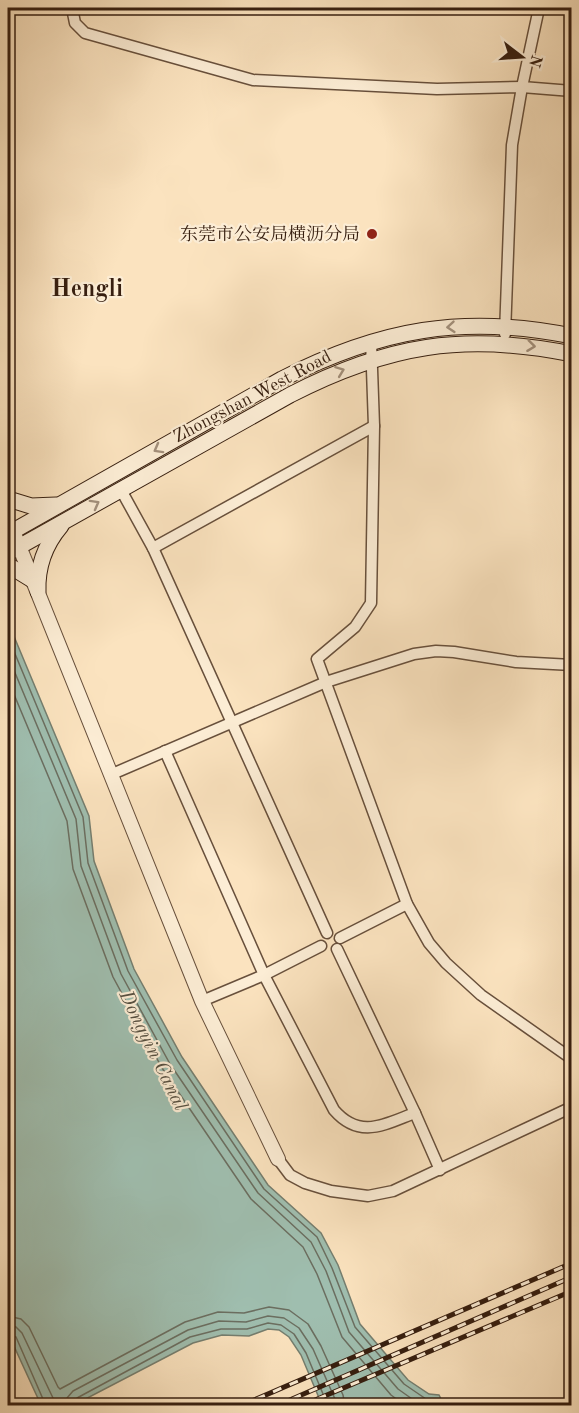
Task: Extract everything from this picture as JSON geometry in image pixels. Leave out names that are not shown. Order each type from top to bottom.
[{"type":"main road","name":"Zhongshan West Road","points":[[9,529],[59,505],[282,379],[321,359],[371,341],[451,327],[540,329],[572,336]]},
{"type":"main road","name":"Zhongshan West Road","points":[[14,550],[290,394],[328,375],[372,359],[410,350],[452,344],[505,344],[572,354]]},
{"type":"main road","points":[[8,499],[31,506],[59,505]]},
{"type":"main road","points":[[36,587],[44,553],[53,535],[67,520]]},
{"type":"main road","points":[[8,565],[36,587]]},
{"type":"street","points":[[72,8],[75,23],[84,33],[253,80],[437,89],[522,87],[572,91]]},
{"type":"street","points":[[505,344],[512,145],[539,8]]},
{"type":"street","points":[[371,341],[374,426],[371,603],[354,627],[317,659],[407,904],[429,943],[481,995],[572,1059]]},
{"type":"street","points":[[153,548],[374,426]]},
{"type":"street","points":[[121,490],[153,548],[327,933]]},
{"type":"street","points":[[9,529],[14,550],[36,587],[202,1001],[278,1159],[290,1175],[305,1183],[331,1191],[368,1196],[393,1191],[572,1107]]},
{"type":"street","points":[[110,775],[326,682],[414,654],[436,651],[516,662],[572,664]]},
{"type":"street","points":[[165,751],[264,975],[331,1105],[342,1119],[359,1127],[372,1128],[415,1113]]},
{"type":"street","points":[[321,946],[330,952],[338,944],[407,904]]},
{"type":"street","points":[[321,946],[322,938],[327,933],[334,933],[440,1170]]},
{"type":"street","points":[[202,1001],[264,975],[321,946]]},
{"type":"water","name":"Dongyin Canal","points":[[8,622],[89,816],[94,861],[134,969],[182,1057],[268,1185],[321,1233],[338,1265],[360,1324],[408,1380],[429,1394],[439,1395],[444,1405],[322,1405],[301,1355],[289,1337],[279,1330],[268,1329],[249,1336],[222,1335],[193,1343],[74,1405],[41,1405],[8,1333]]},
{"type":"railway","points":[[240,1406],[572,1263]]},
{"type":"railway","points":[[276,1406],[572,1277]]},
{"type":"railway","points":[[301,1406],[572,1291]]},
{"type":"place","name":"东莞市公安局横沥分局","points":[[372,234]]},
{"type":"district","name":"Hengli","points":[[87,288]]}]
